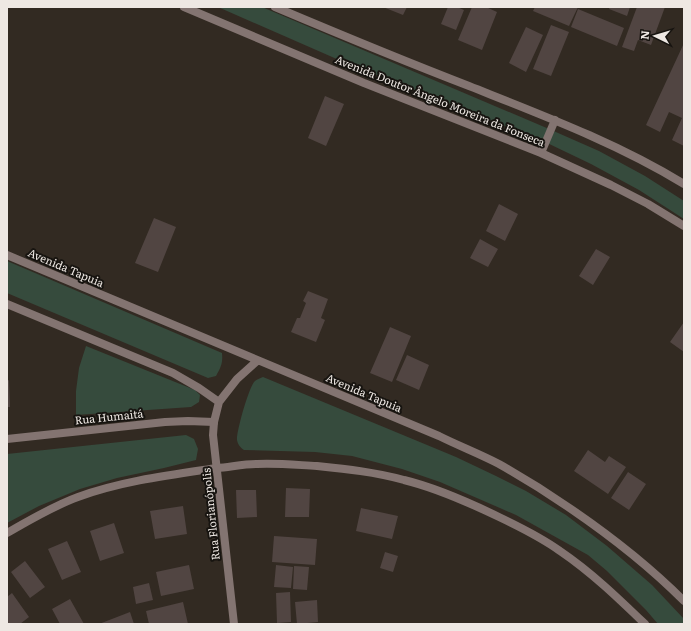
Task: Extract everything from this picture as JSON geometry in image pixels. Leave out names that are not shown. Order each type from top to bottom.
[{"type":"street","name":"Avenida Doutor Ângelo Moreira da Fonseca","points":[[184,7],[364,83],[541,153],[617,188],[648,204],[684,226]]},
{"type":"street","points":[[274,7],[377,50],[555,120],[644,161],[684,184]]},
{"type":"street","points":[[541,153],[555,120]]},
{"type":"street","name":"Avenida Tapuia","points":[[7,255],[439,436],[498,464],[557,499],[632,553],[684,601]]},
{"type":"street","points":[[7,304],[173,373],[219,402],[237,379],[257,360]]},
{"type":"street","name":"Rua Florianópolis","points":[[219,402],[214,422],[213,435],[218,468],[234,624]]},
{"type":"street","name":"Rua Humaitá","points":[[7,439],[165,422],[214,422]]},
{"type":"street","points":[[7,533],[45,512],[77,497],[112,486],[182,473],[256,464],[300,465],[372,472],[438,490],[477,506],[518,526],[560,550],[621,600],[645,624]]},
{"type":"green space","points":[[218,7],[262,7],[599,151],[645,176],[684,201],[684,219],[639,190],[591,164],[543,141],[339,60]]},
{"type":"green space","points":[[7,261],[222,353],[222,362],[218,373],[216,376],[208,378],[7,293]]},
{"type":"green space","points":[[86,346],[195,390],[200,395],[199,402],[191,407],[76,415],[76,391],[79,368]]},
{"type":"green space","points":[[263,377],[456,457],[526,491],[566,515],[607,546],[652,585],[684,619],[684,624],[658,624],[607,571],[588,555],[516,515],[440,482],[402,469],[352,456],[315,452],[244,450],[239,446],[237,436],[246,400],[252,385],[256,380]]},
{"type":"green space","points":[[186,435],[194,439],[198,449],[196,460],[117,478],[80,489],[39,506],[7,523],[7,454]]},
{"type":"building","points":[[383,7],[407,7],[403,15]]},
{"type":"building","points":[[448,7],[457,7],[464,10],[456,30],[441,24]]},
{"type":"building","points":[[472,7],[486,7],[497,12],[482,50],[458,40]]},
{"type":"building","points":[[535,7],[578,7],[569,26],[533,11]]},
{"type":"building","points":[[610,7],[630,7],[627,16],[609,9]]},
{"type":"building","points":[[637,7],[665,7],[651,45],[638,40],[634,51],[622,47]]},
{"type":"building","points":[[578,9],[624,28],[617,46],[571,27]]},
{"type":"building","points":[[551,25],[569,32],[551,76],[533,69]]},
{"type":"building","points":[[526,27],[543,35],[526,72],[509,63]]},
{"type":"building","points":[[684,43],[684,146],[672,140],[682,118],[669,112],[660,132],[646,125]]},
{"type":"building","points":[[325,96],[344,104],[326,146],[308,138]]},
{"type":"building","points":[[499,204],[518,214],[505,241],[486,231]]},
{"type":"building","points":[[154,218],[176,227],[158,272],[135,263]]},
{"type":"building","points":[[480,239],[498,249],[488,267],[470,258]]},
{"type":"building","points":[[596,249],[610,257],[593,285],[579,276]]},
{"type":"building","points":[[308,291],[328,299],[321,318],[325,320],[316,342],[291,332],[297,318],[300,318],[306,303],[303,301]]},
{"type":"building","points":[[684,322],[684,352],[670,342]]},
{"type":"building","points":[[390,327],[411,336],[392,382],[370,373]]},
{"type":"building","points":[[407,355],[429,365],[419,390],[396,380]]},
{"type":"building","points":[[9,380],[10,407],[7,407],[7,381]]},
{"type":"building","points":[[588,450],[605,462],[609,456],[626,467],[608,494],[574,471]]},
{"type":"building","points":[[628,472],[646,484],[629,510],[611,498]]},
{"type":"building","points":[[286,488],[310,489],[309,517],[285,517]]},
{"type":"building","points":[[236,490],[256,490],[257,517],[237,518]]},
{"type":"building","points":[[183,506],[187,534],[155,539],[150,511]]},
{"type":"building","points":[[361,508],[398,516],[392,539],[356,531]]},
{"type":"building","points":[[114,523],[124,553],[100,561],[90,531]]},
{"type":"building","points":[[274,536],[317,539],[315,565],[272,562]]},
{"type":"building","points":[[67,541],[81,572],[62,580],[48,549]]},
{"type":"building","points":[[385,552],[398,556],[393,572],[380,568]]},
{"type":"building","points":[[25,561],[45,587],[30,598],[11,572]]},
{"type":"building","points":[[189,565],[194,589],[161,596],[156,572]]},
{"type":"building","points":[[276,565],[293,567],[291,588],[274,587]]},
{"type":"building","points":[[294,566],[309,567],[307,590],[293,589]]},
{"type":"building","points":[[149,583],[153,600],[136,604],[133,587]]},
{"type":"building","points":[[290,592],[291,622],[277,623],[276,593]]},
{"type":"building","points":[[12,593],[29,617],[20,624],[7,624],[7,597]]},
{"type":"building","points":[[70,599],[84,624],[60,624],[52,609]]},
{"type":"building","points":[[317,600],[318,622],[297,624],[295,602]]},
{"type":"building","points":[[183,602],[188,624],[149,624],[146,611]]},
{"type":"building","points":[[130,612],[134,624],[99,624]]}]
